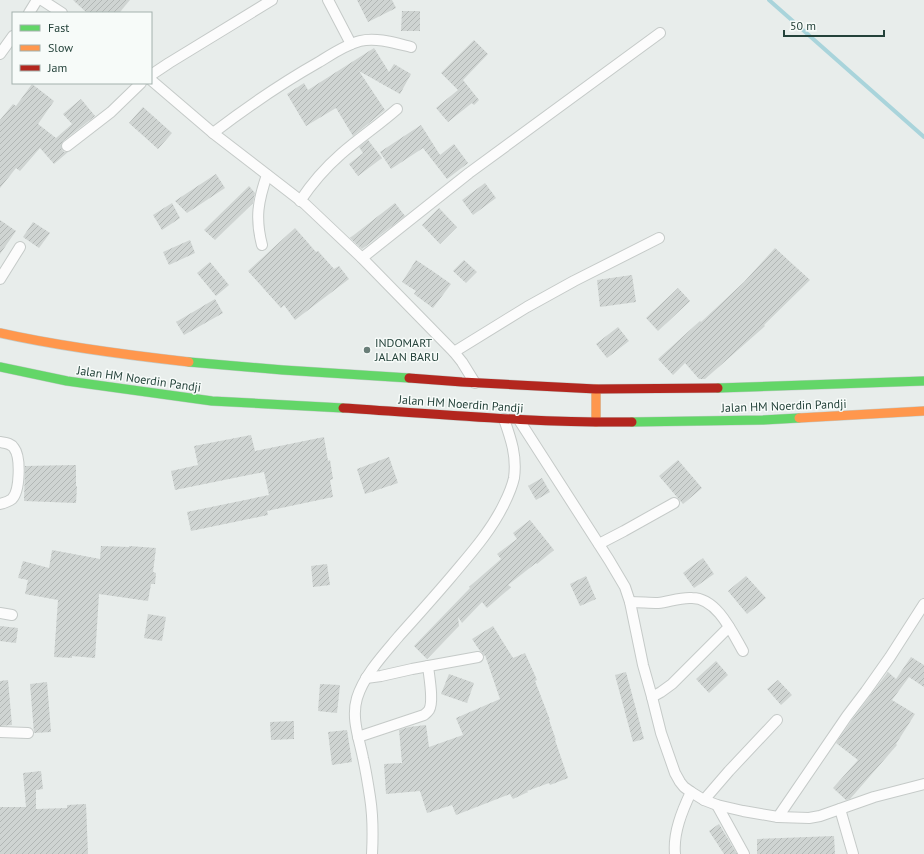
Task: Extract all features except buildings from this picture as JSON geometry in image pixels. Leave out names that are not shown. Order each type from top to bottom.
[{"type":"main road","name":"Jalan HM Noerdin Pandji","points":[[0,333],[31,340],[119,354],[211,364],[462,382],[596,389],[715,388],[924,381]]},
{"type":"main road","name":"Jalan HM Noerdin Pandji","points":[[0,367],[67,381],[212,401],[519,420],[596,422],[763,420],[924,412]]},
{"type":"main road","points":[[596,389],[596,422]]},
{"type":"street","points":[[30,12],[36,0]]},
{"type":"street","points":[[42,0],[60,12]]},
{"type":"street","points":[[152,74],[169,62],[272,0]]},
{"type":"street","points":[[328,0],[351,44]]},
{"type":"street","points":[[362,258],[469,173],[660,33]]},
{"type":"street","points":[[0,54],[12,37]]},
{"type":"street","points":[[213,133],[289,80],[351,44],[370,40],[384,41],[411,47]]},
{"type":"street","points":[[152,81],[213,133],[300,201],[333,230],[454,352],[475,382]]},
{"type":"street","points":[[67,146],[111,112],[140,84]]},
{"type":"street","points":[[300,201],[311,184],[329,165],[397,109]]},
{"type":"street","points":[[262,245],[258,224],[258,210],[260,195],[267,175]]},
{"type":"street","points":[[454,352],[527,307],[659,238]]},
{"type":"street","points":[[0,278],[20,247]]},
{"type":"street","points":[[372,854],[373,823],[371,798],[364,758],[356,727],[356,700],[366,678],[392,644],[479,544],[497,518],[509,494],[514,480],[515,469],[515,453],[504,419]]},
{"type":"street","points":[[519,420],[620,576],[630,602],[643,665],[661,733],[675,773],[680,782],[691,792],[704,800],[717,805],[743,811],[778,817],[809,818],[820,816],[874,797],[924,784]]},
{"type":"street","points":[[0,442],[13,447],[17,454],[18,484],[16,492],[11,500],[0,504]]},
{"type":"street","points":[[598,544],[674,503]]},
{"type":"street","points":[[630,602],[658,603],[687,598],[699,599],[706,602],[716,609],[729,627],[743,651]]},
{"type":"street","points":[[778,817],[886,662],[924,604]]},
{"type":"street","points":[[0,613],[12,615]]},
{"type":"street","points":[[652,697],[672,684],[729,627]]},
{"type":"street","points":[[366,678],[478,657]]},
{"type":"street","points":[[358,737],[424,715],[428,712],[431,692],[428,666]]},
{"type":"street","points":[[704,800],[777,720]]},
{"type":"street","points":[[0,732],[28,732]]},
{"type":"street","points":[[676,854],[675,847],[677,834],[691,792]]},
{"type":"street","points":[[717,805],[744,854]]},
{"type":"street","points":[[840,809],[853,854]]},
{"type":"waterway","points":[[769,0],[924,137]]},
{"type":"traffic: fast","points":[[189,362],[409,378]]},
{"type":"traffic: fast","points":[[0,367],[67,381],[212,401],[343,408]]},
{"type":"traffic: fast","points":[[718,388],[924,381]]},
{"type":"traffic: fast","points":[[632,422],[799,418]]},
{"type":"traffic: slow","points":[[0,333],[94,350],[189,362]]},
{"type":"traffic: slow","points":[[596,389],[596,422]]},
{"type":"traffic: slow","points":[[799,418],[924,411]]},
{"type":"traffic: jam","points":[[409,378],[596,389],[718,388]]},
{"type":"traffic: jam","points":[[343,408],[523,420],[632,422]]},
{"type":"place","name":"INDOMART JALAN BARU","points":[[367,350]]}]
